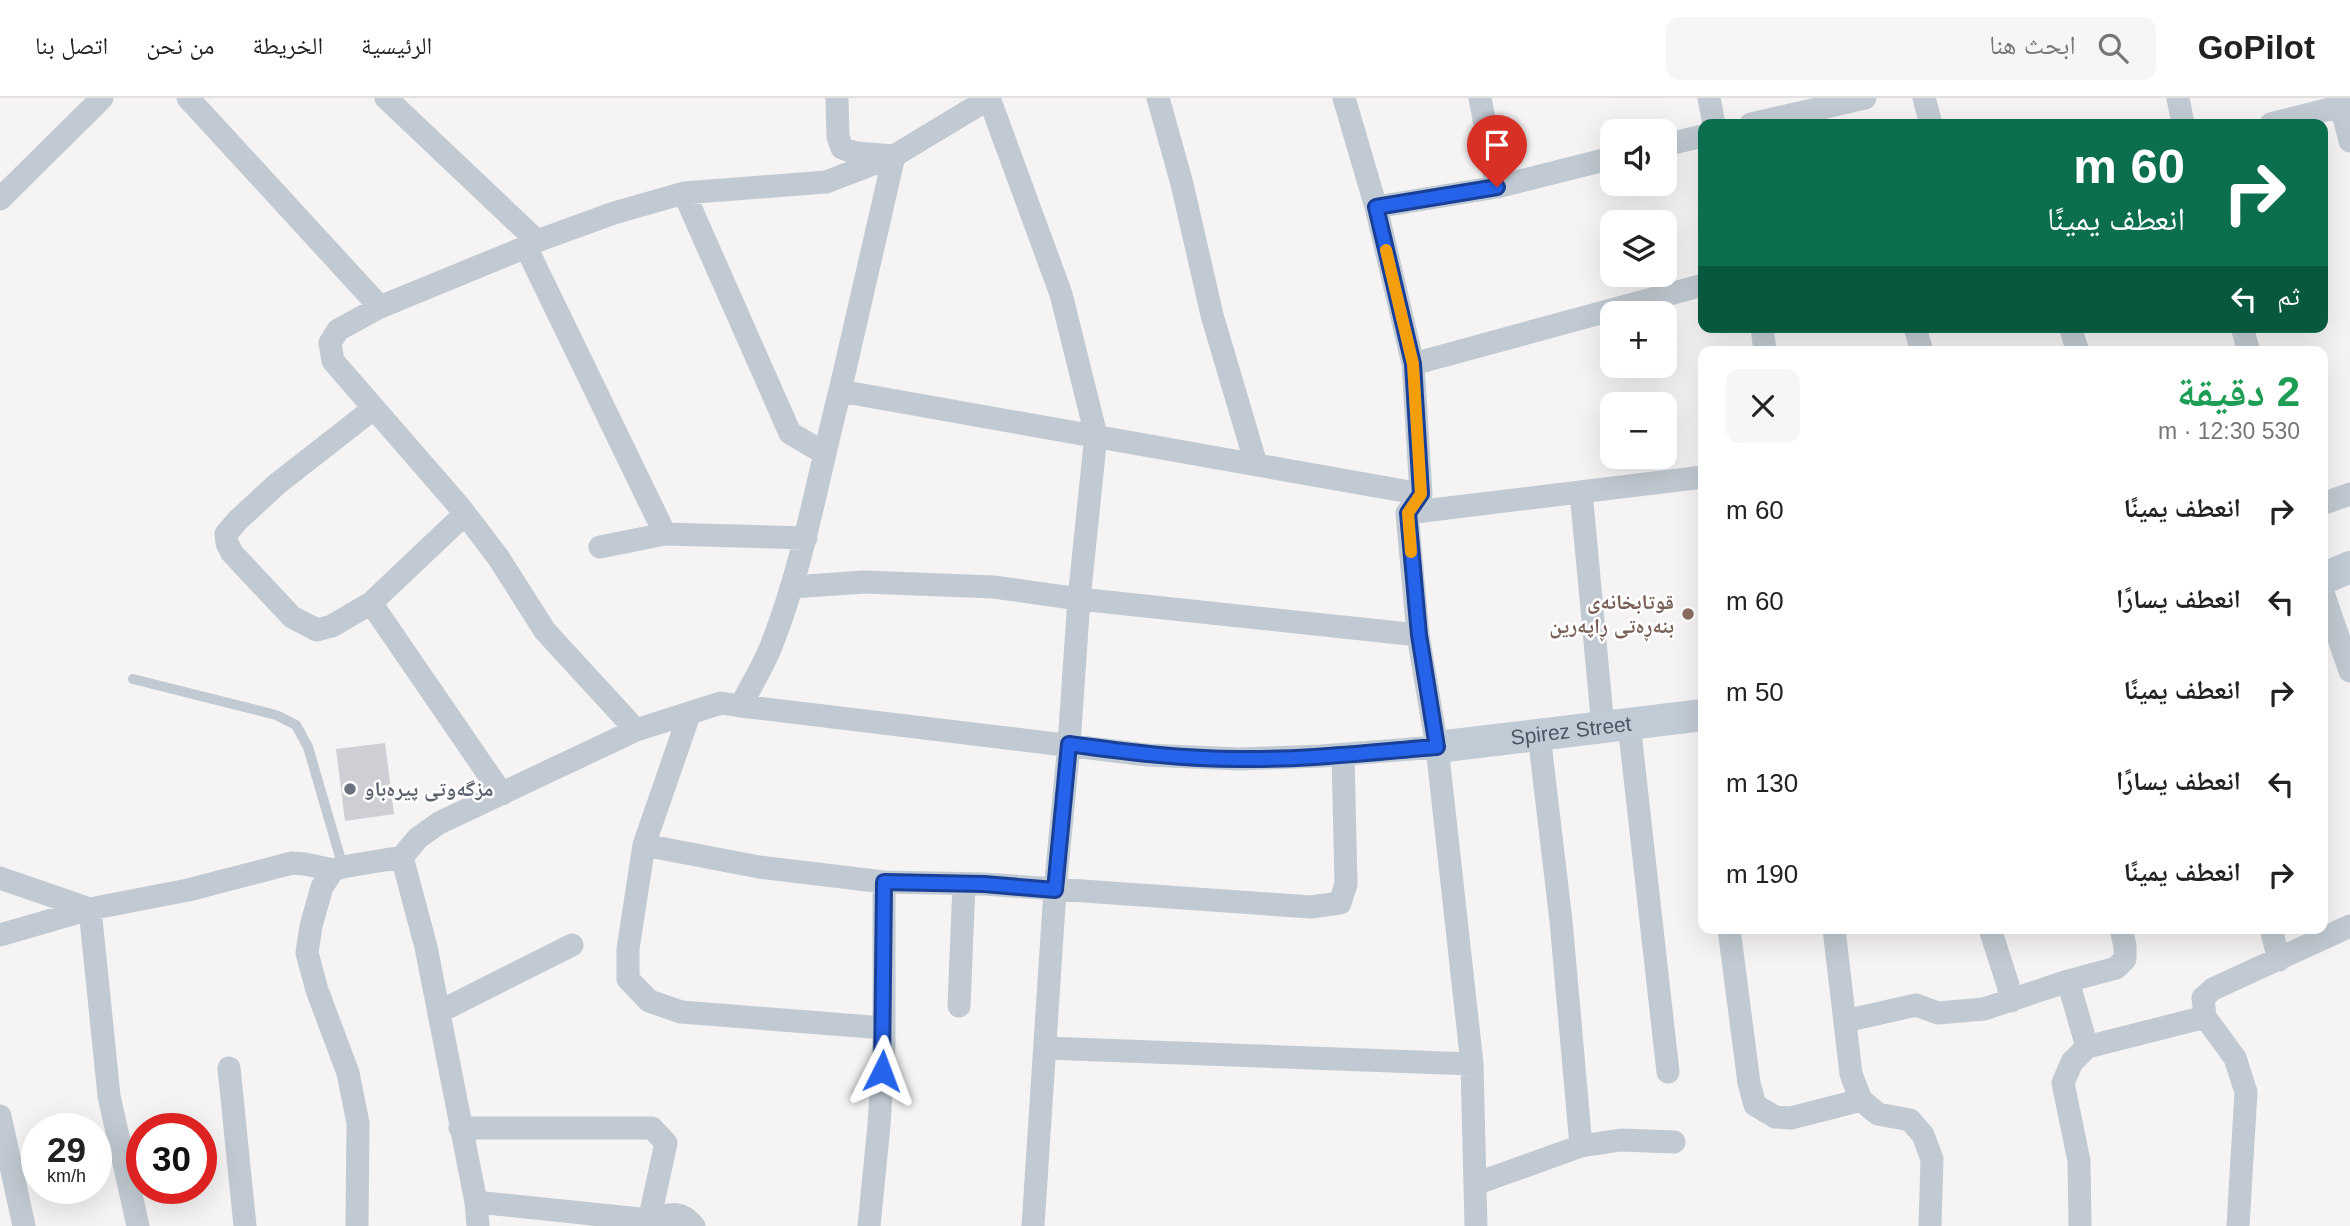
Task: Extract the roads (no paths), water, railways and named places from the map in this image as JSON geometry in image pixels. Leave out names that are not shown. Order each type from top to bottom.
[{"type":"main road","points":[[2328,576],[2350,567]]},
{"type":"main road","name":"Spirez Street","points":[[1437,747],[1698,716]]},
{"type":"street","points":[[0,199],[102,98]]},
{"type":"street","points":[[188,98],[380,307]]},
{"type":"street","points":[[386,98],[531,244],[665,534]]},
{"type":"street","points":[[836,98],[838,137],[842,148],[856,153],[894,156]]},
{"type":"street","points":[[636,730],[545,631],[498,557],[465,513],[334,361],[330,343],[338,330],[380,307],[531,244],[614,213],[684,193],[826,181],[894,156],[990,98],[1061,294],[1096,435],[1079,599],[1055,890],[1033,1226]]},
{"type":"street","points":[[1158,98],[1182,184],[1212,315],[1256,464]]},
{"type":"street","points":[[1344,98],[1376,207],[1413,364],[1421,494],[1408,513],[1419,635],[1437,747],[1472,1064],[1476,1226]]},
{"type":"street","points":[[1480,98],[1497,187]]},
{"type":"street","points":[[1709,98],[1713,119]]},
{"type":"street","points":[[1773,119],[1864,98]]},
{"type":"street","points":[[1924,98],[1930,119]]},
{"type":"street","points":[[2178,98],[2182,119]]},
{"type":"street","points":[[2287,119],[2343,103],[2350,141]]},
{"type":"street","points":[[1677,142],[1698,137]]},
{"type":"street","points":[[741,705],[772,646],[806,538],[894,156]]},
{"type":"street","points":[[1376,207],[1497,187],[1600,161]]},
{"type":"street","points":[[684,193],[790,433],[824,453]]},
{"type":"street","points":[[1413,364],[1698,286]]},
{"type":"street","points":[[840,391],[1421,494]]},
{"type":"street","points":[[373,409],[277,484],[238,520],[226,534],[226,543],[232,553],[292,617],[317,630],[332,626],[371,603],[465,513]]},
{"type":"street","points":[[1408,513],[1698,478]]},
{"type":"street","points":[[1581,492],[1668,1072]]},
{"type":"street","points":[[2328,502],[2350,494]]},
{"type":"street","points":[[600,547],[665,534],[806,538]]},
{"type":"street","points":[[792,587],[864,582],[993,587],[1079,599],[1419,635]]},
{"type":"street","points":[[371,603],[502,794]]},
{"type":"street","points":[[2328,607],[2350,671]]},
{"type":"street","points":[[0,936],[90,909],[188,890],[292,863],[338,869],[402,857],[418,838],[439,823],[636,730],[721,703],[1147,755],[1240,759],[1343,755],[1437,747]]},
{"type":"street","points":[[690,715],[644,845],[628,949],[628,979],[649,1001],[681,1012],[884,1028]]},
{"type":"street","points":[[1539,735],[1561,921],[1581,1146]]},
{"type":"street","points":[[644,845],[759,867],[884,882],[964,884],[1311,907],[1340,903],[1346,884],[1343,755]]},
{"type":"street","points":[[402,857],[426,947],[478,1226]]},
{"type":"street","points":[[338,869],[322,887],[310,926],[307,953],[317,990],[348,1073],[358,1123],[357,1226]]},
{"type":"street","points":[[0,878],[90,909]]},
{"type":"street","points":[[869,1226],[879,1125],[884,1028],[884,882]]},
{"type":"street","points":[[959,1006],[964,884]]},
{"type":"street","points":[[90,909],[109,1096],[138,1226]]},
{"type":"street","points":[[2238,1226],[2246,1092],[2235,1058],[2205,1017],[2203,998],[2213,989],[2350,926]]},
{"type":"street","points":[[1730,934],[1749,1083],[1755,1105],[1775,1117],[1791,1118],[1861,1100]]},
{"type":"street","points":[[1835,934],[1851,1074],[1861,1100],[1878,1114],[1910,1120],[1923,1135],[1932,1158],[1930,1226]]},
{"type":"street","points":[[1992,934],[2011,1001]]},
{"type":"street","points":[[1845,1021],[1916,1005],[1938,1013],[1984,1009],[2011,1001],[2116,968],[2126,959],[2122,934]]},
{"type":"street","points":[[2272,934],[2280,960]]},
{"type":"street","points":[[439,1012],[572,945]]},
{"type":"street","points":[[2068,981],[2087,1047]]},
{"type":"street","points":[[2081,1226],[2079,1161],[2063,1083],[2072,1062],[2087,1047],[2205,1017]]},
{"type":"street","points":[[1046,1048],[1472,1064]]},
{"type":"street","points":[[229,1068],[246,1226]]},
{"type":"street","points":[[0,1115],[24,1226]]},
{"type":"street","points":[[460,1128],[652,1128],[666,1143],[649,1223]]},
{"type":"street","points":[[1475,1184],[1581,1146],[1620,1140],[1674,1142]]},
{"type":"street","points":[[475,1202],[649,1223],[675,1213],[688,1219],[694,1226]]},
{"type":"lane","points":[[133,679],[276,715],[296,725],[308,747],[338,869]]},
{"type":"place","name":"قوتابخانەی بنەڕەتی ڕاپەرین","points":[[1688,614]]},
{"type":"place","name":"مزگەوتی پیرەباو","points":[[350,789]]}]
